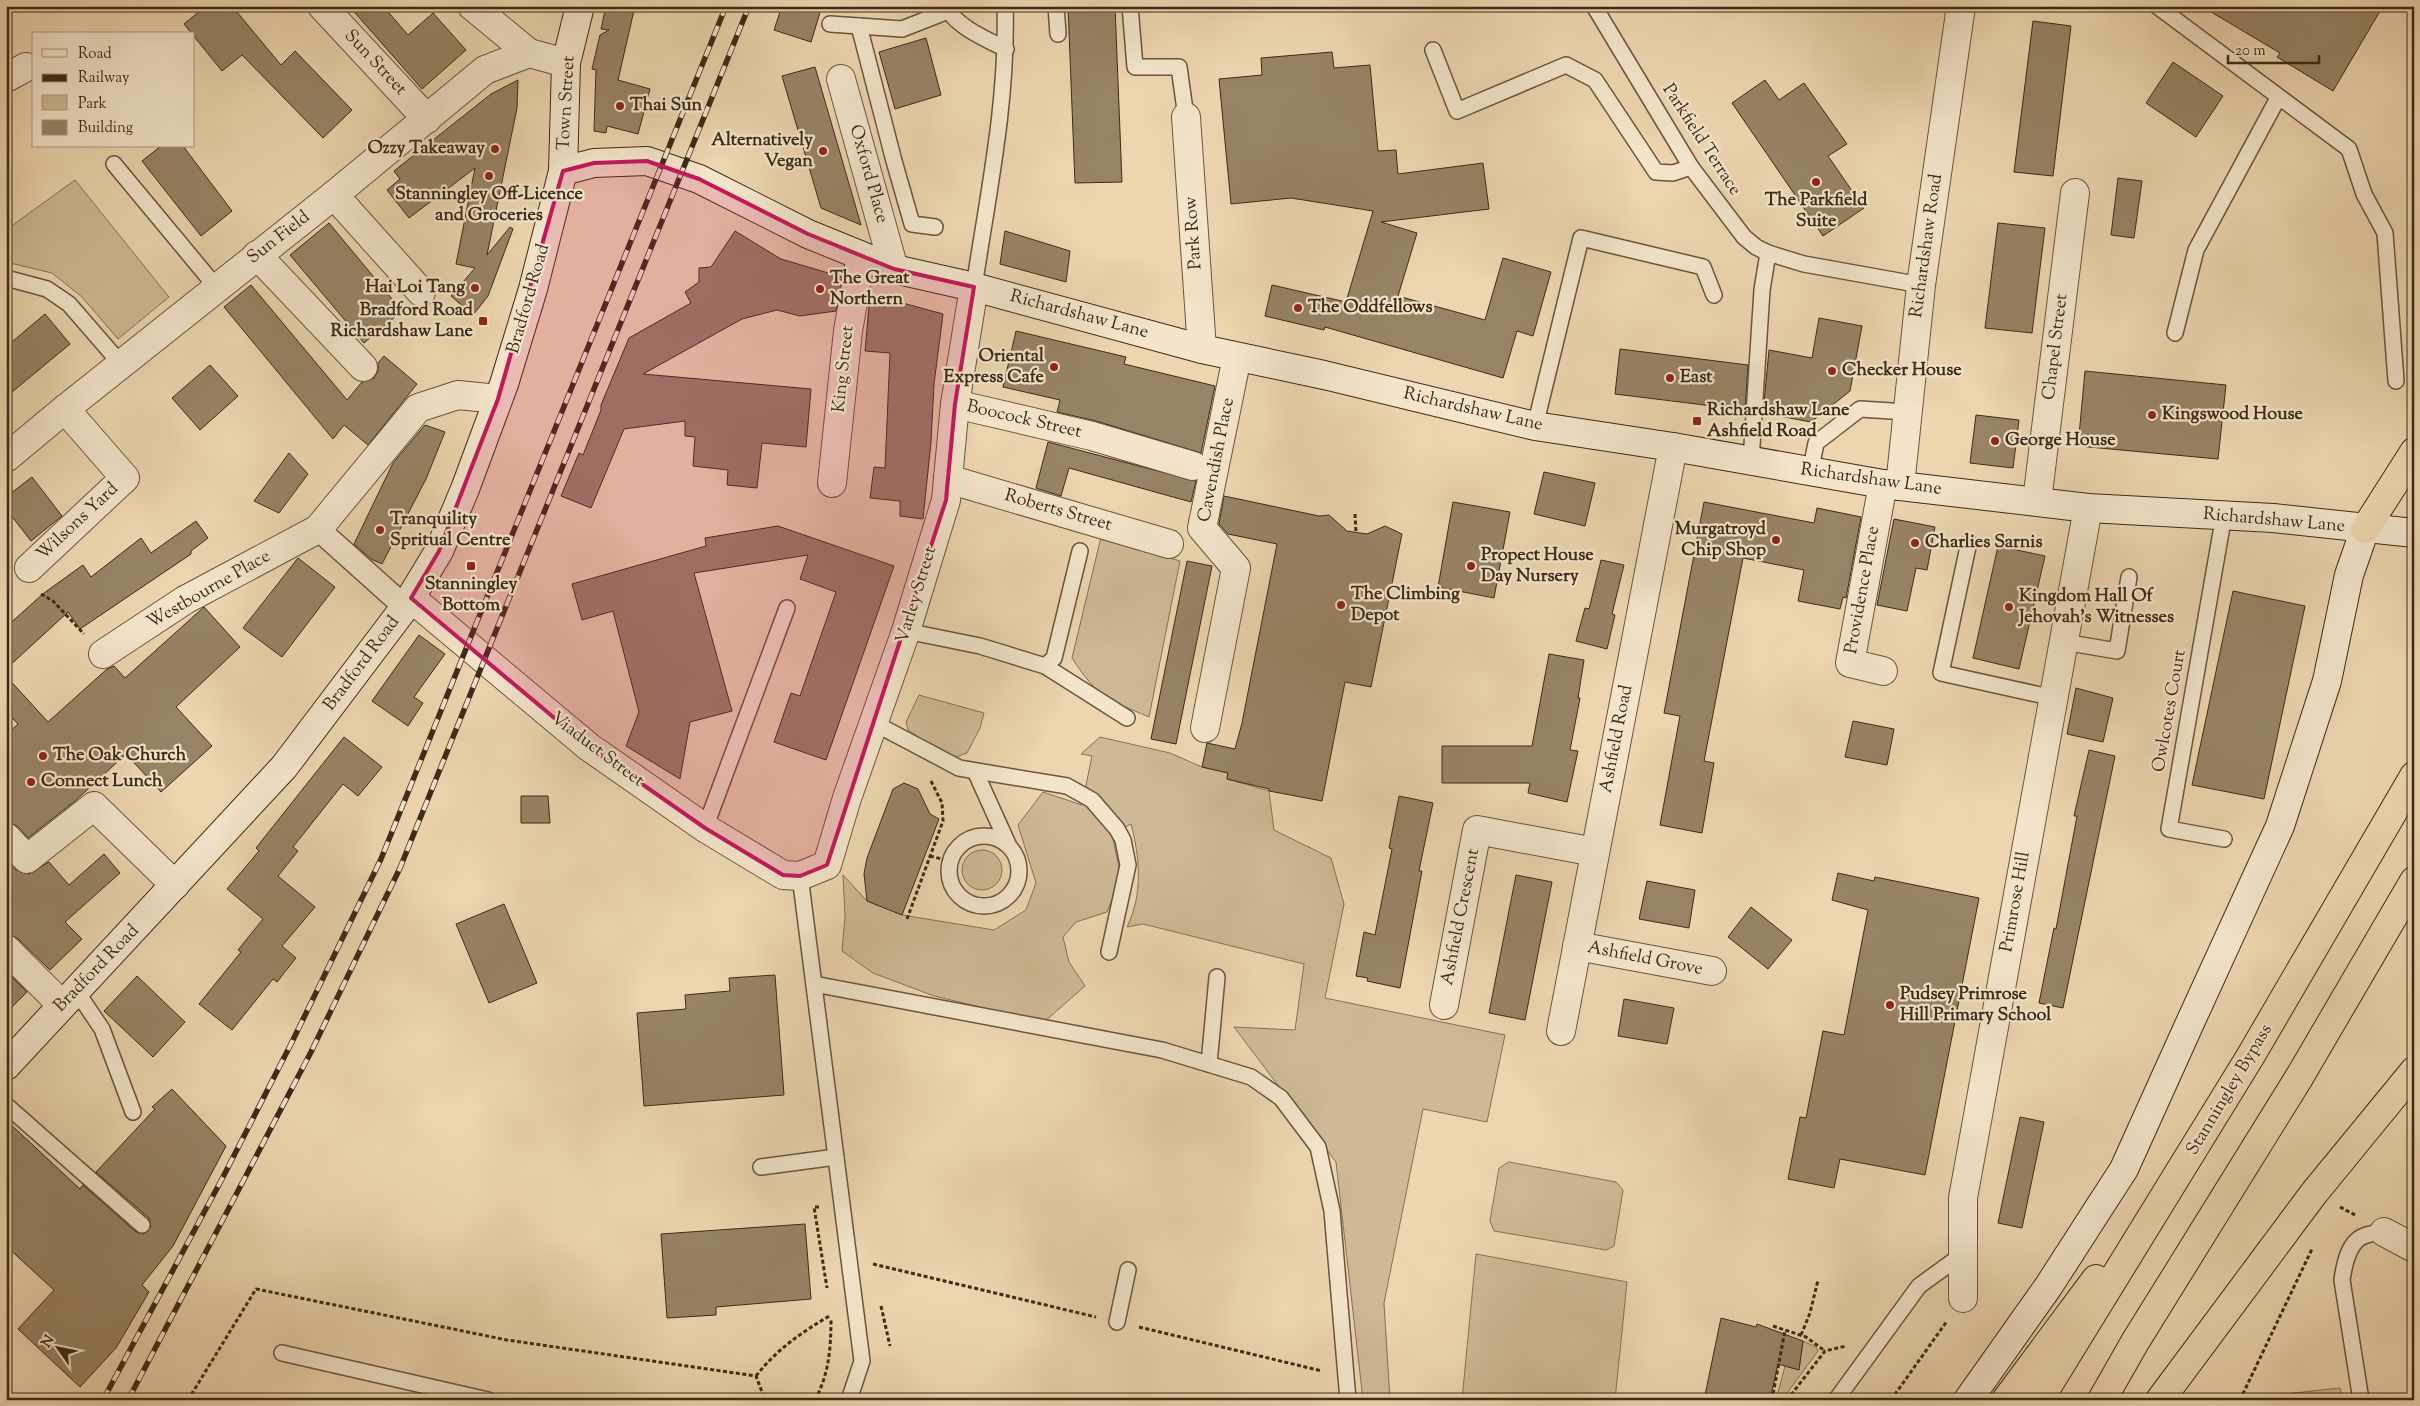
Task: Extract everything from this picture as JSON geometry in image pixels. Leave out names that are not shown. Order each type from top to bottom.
[{"type":"highway","points":[[2365,529],[2414,452]]},
{"type":"highway","name":"Stanningley Bypass","points":[[2039,1400],[2250,1057],[2414,776]]},
{"type":"highway","points":[[2102,1400],[2135,1342],[2300,1076],[2414,881]]},
{"type":"highway","points":[[2160,1400],[2314,1193],[2414,1071]]},
{"type":"highway","points":[[2006,1400],[2067,1316],[2182,1170]]},
{"type":"street","name":"Sun Street","points":[[322,6],[428,119]]},
{"type":"street","points":[[472,6],[529,53],[566,63]]},
{"type":"street","name":"Town Street","points":[[563,171],[566,63],[580,6]]},
{"type":"street","name":"Richardshaw Road","points":[[1891,485],[1907,412],[1921,285],[1961,6]]},
{"type":"street","name":"Sun Field","points":[[6,458],[65,408],[428,119],[485,70],[529,53]]},
{"type":"street","name":"Oxford Place","points":[[841,79],[894,269]]},
{"type":"street","name":"Park Row","points":[[1186,117],[1202,349]]},
{"type":"street","name":"Richardshaw Lane","points":[[563,171],[594,163],[647,161],[699,179],[808,234],[894,269],[974,287],[1202,349],[1324,375],[1535,426],[1673,447],[1810,473],[1891,485],[2088,508],[2224,515],[2414,533]]},
{"type":"street","name":"Bradford Road","points":[[6,1066],[284,767],[408,603],[439,551],[465,489],[498,399],[533,289],[563,171]]},
{"type":"street","name":"Chapel Street","points":[[2037,501],[2075,193]]},
{"type":"street","points":[[334,195],[421,292]]},
{"type":"street","points":[[257,255],[363,367]]},
{"type":"street","name":"King Street","points":[[832,483],[848,331],[861,256]]},
{"type":"street","name":"Varley Street","points":[[800,876],[827,865],[847,798],[906,631],[946,500],[955,404],[974,287]]},
{"type":"street","name":"Cavendish Place","points":[[1205,728],[1236,568],[1202,528],[1237,357]]},
{"type":"street","name":"Westbourne Place","points":[[103,654],[186,600],[318,529],[418,408],[458,395],[498,399]]},
{"type":"street","name":"Boocock Street","points":[[955,404],[1092,436],[1193,466]]},
{"type":"street","name":"Wilsons Yard","points":[[33,580],[125,478],[65,408]]},
{"type":"street","name":"Ashfield Road","points":[[1561,1032],[1673,447]]},
{"type":"street","name":"Roberts Street","points":[[948,479],[1169,544]]},
{"type":"street","name":"Providence Place","points":[[1883,671],[1850,662],[1891,485]]},
{"type":"street","name":"Primrose Hill","points":[[1963,1298],[1963,1198],[2088,508]]},
{"type":"street","points":[[318,529],[408,603]]},
{"type":"street","points":[[1968,1400],[2048,1287],[2124,1169],[2280,826],[2327,681],[2349,576],[2365,529]]},
{"type":"street","name":"Viaduct Street","points":[[408,603],[589,747],[705,828],[784,875],[800,876]]},
{"type":"street","points":[[6,837],[27,859],[94,806],[175,885]]},
{"type":"street","name":"Ashfield Crescent","points":[[1444,1005],[1477,830],[1595,852]]},
{"type":"street","name":"Ashfield Grove","points":[[1577,946],[1712,971]]},
{"type":"street","points":[[6,950],[69,999]]},
{"type":"street","points":[[2384,1232],[2414,1248]]},
{"type":"lane","points":[[974,287],[1002,104],[1006,50],[1005,6]]},
{"type":"lane","points":[[1056,6],[1058,34]]},
{"type":"lane","points":[[1130,6],[1135,67],[1179,67],[1186,117]]},
{"type":"lane","name":"Parkfield Terrace","points":[[1594,6],[1691,168],[1744,237],[1768,253],[1804,264],[1921,285]]},
{"type":"lane","points":[[830,24],[902,29],[948,9],[969,30],[1006,50]]},
{"type":"lane","points":[[2165,9],[2278,98],[2349,149],[2364,194],[2385,233],[2396,381]]},
{"type":"lane","points":[[859,26],[912,224],[935,227]]},
{"type":"lane","points":[[1433,50],[1458,111],[1566,65],[1596,80],[1656,172],[1672,173],[1691,168]]},
{"type":"lane","points":[[2175,333],[2196,250],[2278,98]]},
{"type":"lane","points":[[114,164],[218,288]]},
{"type":"lane","points":[[1535,426],[1581,238],[1703,267],[1714,295]]},
{"type":"lane","points":[[1751,461],[1762,290],[1768,253]]},
{"type":"lane","points":[[6,278],[47,289],[69,304],[121,364]]},
{"type":"lane","points":[[1810,473],[1816,443],[1860,409],[1907,412]]},
{"type":"lane","name":"Owlcotes Court","points":[[2224,515],[2169,829],[2224,840]]},
{"type":"lane","points":[[1969,542],[1941,673],[2054,698]]},
{"type":"lane","points":[[1045,666],[1054,658],[1080,551]]},
{"type":"lane","points":[[2064,642],[2117,651],[2129,577]]},
{"type":"lane","points":[[705,828],[787,608]]},
{"type":"lane","points":[[906,631],[980,646],[1045,666],[1127,718]]},
{"type":"lane","points":[[874,723],[959,768],[1067,786],[1092,800],[1110,818],[1123,840],[1128,865],[1109,952]]},
{"type":"lane","points":[[975,771],[1008,844],[1015,853],[1019,864],[1019,875],[1010,896],[989,906],[978,906],[967,902],[958,895],[949,879],[949,861],[954,850],[974,836],[986,835],[998,838],[1008,844]]},
{"type":"lane","points":[[800,876],[862,1361],[849,1400]]},
{"type":"lane","points":[[1209,1064],[1217,977]]},
{"type":"lane","points":[[814,984],[1162,1050],[1251,1077],[1281,1098],[1318,1147],[1332,1212],[1348,1400]]},
{"type":"lane","points":[[69,999],[102,1030],[132,1112]]},
{"type":"lane","points":[[6,1105],[142,1225]]},
{"type":"lane","points":[[761,1168],[836,1156]]},
{"type":"lane","points":[[2361,1400],[2342,1280],[2344,1261],[2352,1247],[2363,1236],[2384,1232]]},
{"type":"lane","points":[[1836,1400],[1919,1286],[1963,1254]]},
{"type":"lane","points":[[1117,1322],[1128,1270]]},
{"type":"lane","points":[[282,1353],[488,1400]]},
{"type":"path","points":[[1355,514],[1356,532]]},
{"type":"path","points":[[33,580],[103,654]]},
{"type":"path","points":[[907,919],[943,821],[942,803],[928,777]]},
{"type":"path","points":[[930,856],[949,861]]},
{"type":"path","points":[[2336,1204],[2384,1232]]},
{"type":"path","points":[[814,1207],[828,1296]]},
{"type":"path","points":[[2240,1400],[2312,1248]]},
{"type":"path","points":[[1801,1335],[1810,1313],[1818,1280]]},
{"type":"path","points":[[188,1400],[256,1289],[506,1340],[756,1376]]},
{"type":"path","points":[[1891,1400],[1963,1298]]},
{"type":"path","points":[[815,1400],[825,1381],[831,1345],[829,1305]]},
{"type":"path","points":[[756,1376],[772,1356],[802,1332],[831,1315]]},
{"type":"path","points":[[1773,1326],[1801,1335],[1825,1351]]},
{"type":"path","points":[[1772,1400],[1785,1330]]},
{"type":"path","points":[[1787,1400],[1825,1351],[1853,1345]]},
{"type":"path","points":[[756,1376],[765,1400]]},
{"type":"highlighted area","points":[[647,161],[699,179],[808,234],[894,269],[974,287],[955,404],[946,500],[827,865],[800,876],[783,875],[705,828],[589,747],[411,598],[439,551],[498,399],[563,171],[594,163]]},
{"type":"green space","points":[[75,180],[169,297],[118,339],[82,297],[52,273],[6,262],[6,230]]},
{"type":"green space","points":[[1101,537],[1180,561],[1149,717],[1104,696],[1089,682],[1072,658]]},
{"type":"green space","points":[[919,695],[984,713],[980,728],[967,753],[951,759],[908,730],[906,722]]},
{"type":"green space","points":[[1100,737],[1170,753],[1202,767],[1228,773],[1227,779],[1269,791],[1274,830],[1331,858],[1344,904],[1325,998],[1505,1035],[1487,1122],[1423,1109],[1384,1303],[1390,1400],[1363,1400],[1336,1162],[1234,1027],[1295,1030],[1304,964],[1143,924],[1127,927],[1136,902],[1138,889],[1138,863],[1131,824],[1112,834],[1121,877],[1107,912],[1076,922],[1063,937],[1069,962],[1085,986],[1044,1022],[934,996],[873,973],[842,951],[845,916],[843,875],[867,901],[902,915],[994,930],[1026,910],[1036,883],[1018,825],[1043,792],[1082,805],[1092,756],[1081,754]]},
{"type":"green space","points":[[982,850],[996,856],[1002,870],[996,884],[982,890],[968,884],[962,870],[968,856]]},
{"type":"green space","points":[[1509,1162],[1616,1182],[1623,1190],[1614,1246],[1606,1250],[1494,1231],[1490,1221],[1499,1168]]},
{"type":"green space","points":[[1476,1254],[1627,1282],[1615,1400],[1462,1400]]},
{"type":"green space","points":[[1803,1341],[1816,1347],[1818,1351],[1782,1400],[1776,1400],[1785,1366],[1799,1370]]},
{"type":"green space","points":[[2340,1388],[2343,1400],[2252,1400],[2257,1397]]},
{"type":"building","points":[[206,6],[232,6],[281,65],[295,51],[352,110],[323,138],[242,55],[222,71],[195,38],[195,32],[190,32],[184,24]]},
{"type":"building","points":[[349,6],[383,6],[408,35],[433,13],[466,50],[422,89]]},
{"type":"building","points":[[606,6],[635,6],[618,80],[650,89],[638,134],[607,126],[606,133],[594,131],[596,70],[592,69],[600,35],[609,30],[601,29]]},
{"type":"building","points":[[782,6],[822,6],[811,42],[774,30]]},
{"type":"building","points":[[1068,6],[1115,6],[1122,182],[1075,183]]},
{"type":"building","points":[[2201,6],[2383,6],[2333,91],[2277,57],[2280,53]]},
{"type":"building","points":[[2033,21],[2071,26],[2053,176],[2014,172]]},
{"type":"building","points":[[926,38],[941,95],[895,109],[879,52]]},
{"type":"building","points":[[1332,52],[1334,68],[1370,65],[1378,151],[1396,150],[1398,174],[1483,163],[1489,209],[1381,222],[1417,233],[1398,296],[1485,320],[1503,258],[1551,272],[1533,336],[1517,331],[1503,378],[1325,327],[1324,330],[1265,316],[1272,285],[1346,302],[1373,211],[1291,198],[1231,204],[1219,79],[1262,75],[1261,58]]},
{"type":"building","points":[[2173,62],[2223,96],[2196,137],[2146,103]]},
{"type":"building","points":[[815,67],[861,225],[821,208],[782,76]]},
{"type":"building","points":[[518,80],[517,108],[487,255],[510,227],[513,229],[488,296],[473,315],[451,296],[475,268],[456,264],[475,168],[409,218],[387,190],[400,179],[394,171],[491,94]]},
{"type":"building","name":"The Parkfield Suite","points":[[1765,80],[1779,100],[1804,83],[1847,144],[1828,156],[1864,208],[1823,236],[1732,103]]},
{"type":"building","points":[[158,148],[185,148],[232,211],[201,236],[142,161]]},
{"type":"building","points":[[2118,178],[2142,181],[2134,238],[2111,235]]},
{"type":"building","points":[[329,223],[402,311],[364,343],[290,255]]},
{"type":"building","points":[[1998,223],[2045,228],[2032,333],[1985,328]]},
{"type":"building","points":[[735,231],[781,259],[842,277],[836,311],[800,316],[777,310],[742,319],[643,374],[811,389],[806,447],[762,443],[757,488],[727,485],[728,470],[693,466],[695,437],[685,436],[685,421],[624,429],[591,508],[561,496],[579,453],[583,455],[601,410],[601,405],[629,338],[691,303],[685,292],[699,282],[699,268],[711,267]]},
{"type":"building","points":[[1005,231],[1070,251],[1066,282],[1000,264]]},
{"type":"building","points":[[251,285],[347,400],[362,382],[374,378],[378,371],[378,363],[384,356],[417,384],[368,445],[344,425],[333,439],[224,307]]},
{"type":"building","points":[[870,294],[943,314],[934,384],[931,442],[923,519],[900,516],[900,501],[870,498],[874,467],[885,468],[890,353],[865,351]]},
{"type":"building","points":[[45,314],[70,344],[6,397],[6,347]]},
{"type":"building","name":"Checker House","points":[[1819,318],[1862,326],[1850,391],[1811,422],[1763,413],[1769,350],[1812,358]]},
{"type":"building","points":[[1016,331],[1126,357],[1124,364],[1215,386],[1201,453],[1096,421],[1057,412],[1060,400],[1003,387]]},
{"type":"building","name":"East","points":[[1620,349],[1748,365],[1745,410],[1615,394]]},
{"type":"building","points":[[210,365],[238,396],[200,430],[172,398]]},
{"type":"building","name":"Kingswood House","points":[[2085,371],[2226,385],[2218,459],[2078,446]]},
{"type":"building","name":"George House","points":[[1976,415],[2019,420],[2013,468],[1970,463]]},
{"type":"building","points":[[425,425],[445,432],[426,479],[382,564],[371,559],[354,544],[393,463]]},
{"type":"building","points":[[1048,442],[1196,481],[1191,502],[1069,468],[1061,496],[1036,488]]},
{"type":"building","points":[[289,453],[308,474],[279,513],[254,501]]},
{"type":"building","points":[[1544,472],[1595,483],[1585,526],[1534,514]]},
{"type":"building","points":[[32,477],[62,516],[31,541],[6,509],[6,497]]},
{"type":"building","name":"The Climbing Depot","points":[[1224,496],[1319,516],[1329,515],[1347,531],[1367,534],[1385,526],[1402,534],[1371,687],[1345,682],[1322,801],[1269,791],[1269,789],[1227,779],[1228,773],[1202,767],[1207,743],[1235,749],[1242,723],[1277,544],[1228,534],[1219,524]]},
{"type":"building","name":"Propect House Day Nursery","points":[[1453,502],[1510,512],[1494,598],[1438,587]]},
{"type":"building","points":[[1704,502],[1814,523],[1817,508],[1861,517],[1846,598],[1843,597],[1840,609],[1798,601],[1804,570],[1743,558],[1704,761],[1714,763],[1702,833],[1660,825],[1680,716],[1664,713]]},
{"type":"building","points":[[1894,519],[1935,527],[1927,570],[1916,568],[1907,611],[1877,605]]},
{"type":"building","points":[[196,521],[208,538],[191,551],[191,554],[80,629],[68,612],[6,669],[6,627],[44,593],[83,565],[91,577],[141,538],[151,553]]},
{"type":"building","points":[[778,526],[894,566],[826,760],[774,742],[791,693],[800,696],[836,592],[800,579],[808,555],[694,573],[732,711],[690,722],[680,779],[626,746],[639,712],[613,611],[582,620],[572,584],[706,546],[705,538]]},
{"type":"building","name":"Kingdom Hall Of Jehovah's Witnesses","points":[[1998,546],[2045,556],[2019,669],[1973,658]]},
{"type":"building","points":[[298,558],[335,587],[282,657],[243,628]]},
{"type":"building","points":[[1601,560],[1624,565],[1612,614],[1615,615],[1607,649],[1576,641],[1585,608],[1589,609]]},
{"type":"building","points":[[1187,561],[1212,566],[1176,744],[1151,739]]},
{"type":"building","points":[[2233,591],[2305,606],[2264,799],[2192,785]]},
{"type":"building","points":[[204,607],[240,647],[176,707],[212,746],[161,792],[126,754],[75,801],[28,838],[17,826],[6,822],[6,735],[18,724],[6,712],[6,676],[48,722],[107,669],[114,666],[125,678]]},
{"type":"building","points":[[419,635],[445,654],[414,697],[423,703],[408,726],[372,701]]},
{"type":"building","points":[[1549,654],[1584,660],[1578,698],[1580,698],[1570,750],[1578,751],[1567,802],[1528,793],[1530,783],[1442,783],[1442,746],[1532,746]]},
{"type":"building","points":[[2076,688],[2113,698],[2103,742],[2067,734]]},
{"type":"building","points":[[1853,721],[1894,729],[1887,765],[1845,757]]},
{"type":"building","points":[[344,737],[382,767],[358,796],[343,784],[293,847],[298,851],[278,876],[315,907],[282,946],[296,958],[277,982],[273,979],[232,1030],[199,1004],[241,952],[238,950],[263,919],[227,889],[259,851],[256,848]]},
{"type":"building","points":[[2089,750],[2115,756],[2063,1008],[2039,1003],[2054,928],[2056,929],[2077,816],[2074,816]]},
{"type":"building","points":[[904,783],[918,789],[930,814],[939,819],[902,915],[867,901],[864,874],[867,858],[893,789]]},
{"type":"building","points":[[521,796],[548,796],[550,823],[521,823]]},
{"type":"building","points":[[1399,796],[1433,803],[1419,871],[1422,871],[1400,988],[1367,981],[1368,978],[1356,976],[1364,932],[1375,935],[1392,849],[1389,848]]},
{"type":"building","points":[[104,854],[120,873],[65,922],[82,939],[50,970],[17,938],[6,934],[6,860],[16,870],[29,874],[49,862],[69,885]]},
{"type":"building","points":[[1838,873],[1874,881],[1875,877],[1979,898],[1925,1175],[1840,1159],[1834,1188],[1788,1179],[1800,1117],[1806,1118],[1823,1031],[1844,1035],[1868,910],[1832,900]]},
{"type":"building","points":[[1516,875],[1552,882],[1525,1020],[1489,1013]]},
{"type":"building","points":[[1647,881],[1695,890],[1689,928],[1639,919]]},
{"type":"building","points":[[504,904],[537,983],[489,1003],[456,924]]},
{"type":"building","points":[[1751,907],[1792,940],[1768,969],[1728,937]]},
{"type":"building","points":[[6,971],[27,992],[6,1013]]},
{"type":"building","points":[[775,975],[784,1095],[644,1106],[637,1013],[686,1009],[685,995],[730,991],[729,978]]},
{"type":"building","points":[[137,976],[185,1022],[153,1057],[104,1011]]},
{"type":"building","points":[[1624,999],[1674,1008],[1667,1044],[1618,1036]]},
{"type":"building","points":[[172,1089],[226,1146],[173,1246],[142,1285],[149,1292],[116,1348],[80,1387],[18,1329],[54,1290],[6,1246],[6,1120],[80,1189],[83,1185],[136,1232],[144,1234],[151,1227],[149,1218],[96,1172],[155,1109],[152,1107]]},
{"type":"building","points":[[2020,1117],[2044,1122],[2022,1228],[1998,1223]]},
{"type":"building","points":[[805,1224],[811,1299],[716,1307],[716,1315],[667,1318],[661,1234]]},
{"type":"building","points":[[1721,1318],[1756,1327],[1757,1324],[1803,1341],[1799,1370],[1778,1364],[1770,1400],[1704,1400]]},
{"type":"railway","points":[[103,1400],[222,1179],[292,1042],[381,859],[726,6]]},
{"type":"railway","points":[[128,1400],[311,1052],[400,868],[749,6]]},
{"type":"place","name":"Thai Sun","points":[[620,106]]},
{"type":"place","name":"Ozzy Takeaway","points":[[495,149]]},
{"type":"place","name":"Alternatively Vegan","points":[[823,151]]},
{"type":"place","name":"Stanningley Off-Licence and Groceries","points":[[489,176]]},
{"type":"place","name":"The Parkfield Suite","points":[[1816,182]]},
{"type":"place","name":"Hai Loi Tang","points":[[475,288]]},
{"type":"place","name":"The Great Northern","points":[[820,289]]},
{"type":"place","name":"The Oddfellows","points":[[1298,308]]},
{"type":"place","name":"Bradford Road Richardshaw Lane","points":[[483,321]]},
{"type":"place","name":"Oriental Express Cafe","points":[[1054,367]]},
{"type":"place","name":"Checker House","points":[[1832,371]]},
{"type":"place","name":"East","points":[[1670,378]]},
{"type":"place","name":"Kingswood House","points":[[2152,415]]},
{"type":"place","name":"Richardshaw Lane Ashfield Road","points":[[1697,421]]},
{"type":"place","name":"George House","points":[[1995,441]]},
{"type":"place","name":"Tranquility Spritual Centre","points":[[380,530]]},
{"type":"place","name":"Murgatroyd Chip Shop","points":[[1776,540]]},
{"type":"place","name":"Charlies Sarnis","points":[[1915,543]]},
{"type":"place","name":"Stanningley Bottom","points":[[471,566]]},
{"type":"place","name":"Propect House Day Nursery","points":[[1471,566]]},
{"type":"place","name":"The Climbing Depot","points":[[1341,605]]},
{"type":"place","name":"Kingdom Hall Of Jehovah's Witnesses","points":[[2009,607]]},
{"type":"place","name":"The Oak Church","points":[[43,756]]},
{"type":"place","name":"Connect Lunch","points":[[31,782]]},
{"type":"place","name":"Pudsey Primrose Hill Primary School","points":[[1890,1005]]}]
